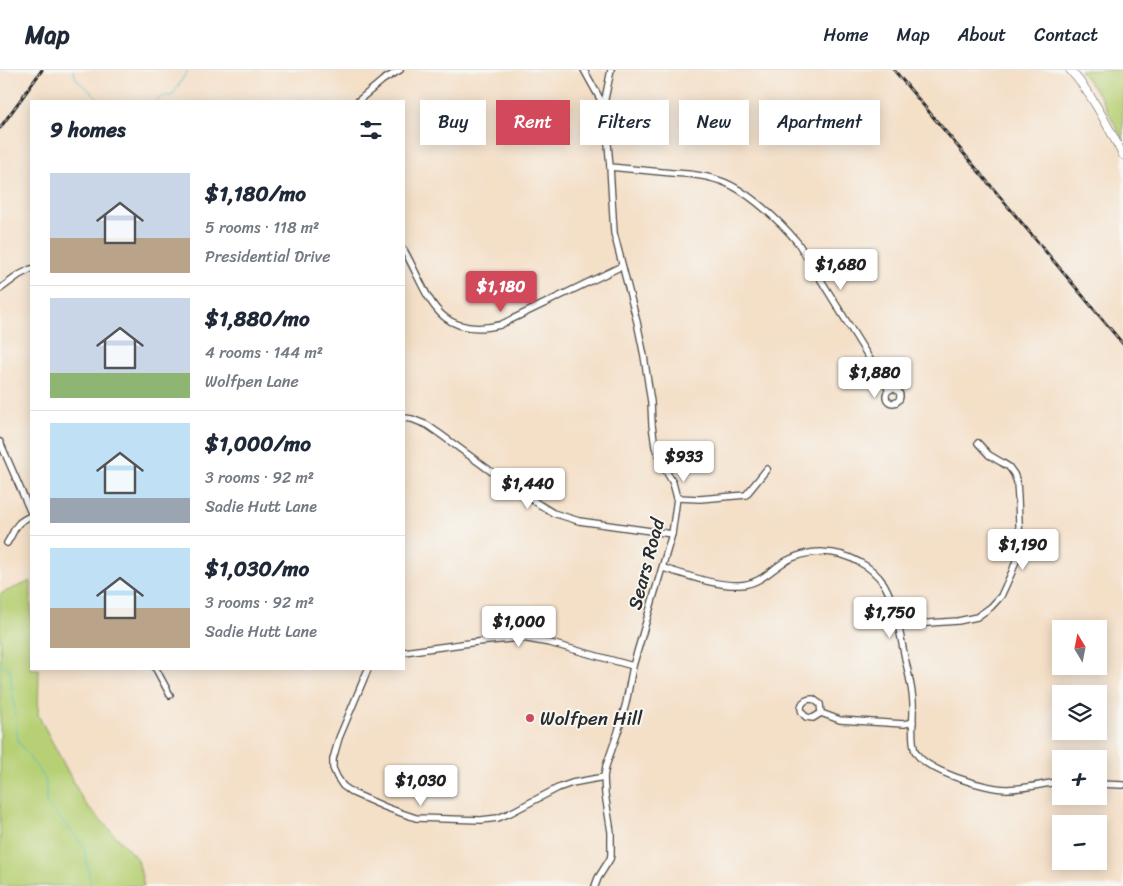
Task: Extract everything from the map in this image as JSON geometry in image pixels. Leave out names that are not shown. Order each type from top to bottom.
[{"type":"main road","points":[[1070,70],[1099,110],[1123,155]]},
{"type":"street","points":[[359,100],[383,80],[400,70]]},
{"type":"street","points":[[584,70],[601,100]]},
{"type":"street","name":"Sears Road","points":[[605,100],[611,70]]},
{"type":"street","name":"Sears Road","points":[[596,886],[598,878],[610,859],[611,854],[611,832],[604,777],[626,703],[633,666],[672,534],[677,498],[674,483],[662,464],[655,447],[647,371],[613,226],[608,145]]},
{"type":"street","points":[[610,167],[714,178],[742,192],[794,238],[889,390]]},
{"type":"street","points":[[405,252],[434,307],[448,320],[473,328],[500,325],[622,266]]},
{"type":"street","points":[[0,289],[18,275],[30,269]]},
{"type":"street","points":[[405,418],[420,422],[440,434],[511,486],[553,513],[579,521],[672,534]]},
{"type":"street","points":[[0,442],[30,512]]},
{"type":"street","points":[[898,627],[958,621],[977,617],[991,608],[1001,596],[1012,572],[1020,548],[1017,482],[1014,474],[1001,462],[989,455],[978,443]]},
{"type":"street","points":[[677,498],[700,500],[746,495],[767,469]]},
{"type":"street","points":[[7,543],[19,522],[30,515]]},
{"type":"street","points":[[662,568],[724,584],[740,585],[750,583],[768,574],[786,561],[803,554],[824,552],[843,554],[859,562],[875,573],[883,583],[896,614],[914,703],[914,749],[918,756],[925,763],[938,770],[990,787],[1018,789],[1052,783]]},
{"type":"street","points":[[405,652],[522,638],[550,643],[633,666]]},
{"type":"street","points":[[157,670],[170,696]]},
{"type":"street","points":[[368,670],[339,738],[333,759],[333,768],[337,777],[343,786],[353,793],[384,807],[416,818],[481,820],[498,818],[572,783],[604,777]]},
{"type":"street","points":[[821,713],[840,720],[904,724],[913,722]]},
{"type":"street","points":[[1107,784],[1123,785]]},
{"type":"green space","points":[[1080,70],[1123,70],[1123,140],[1101,98]]},
{"type":"green space","points":[[30,581],[30,670],[39,670],[38,715],[84,802],[138,860],[144,886],[0,886],[0,594]]},
{"type":"waterway","points":[[73,70],[77,80],[100,100]]},
{"type":"waterway","points":[[157,100],[163,96],[172,96],[188,70]]},
{"type":"waterway","points":[[0,663],[10,669],[18,741],[46,781],[46,803],[84,847],[91,886]]},
{"type":"railway","points":[[0,128],[42,70]]},
{"type":"railway","points":[[894,70],[1123,344]]},
{"type":"place","name":"Wolfpen Hill","points":[[530,718]]}]
